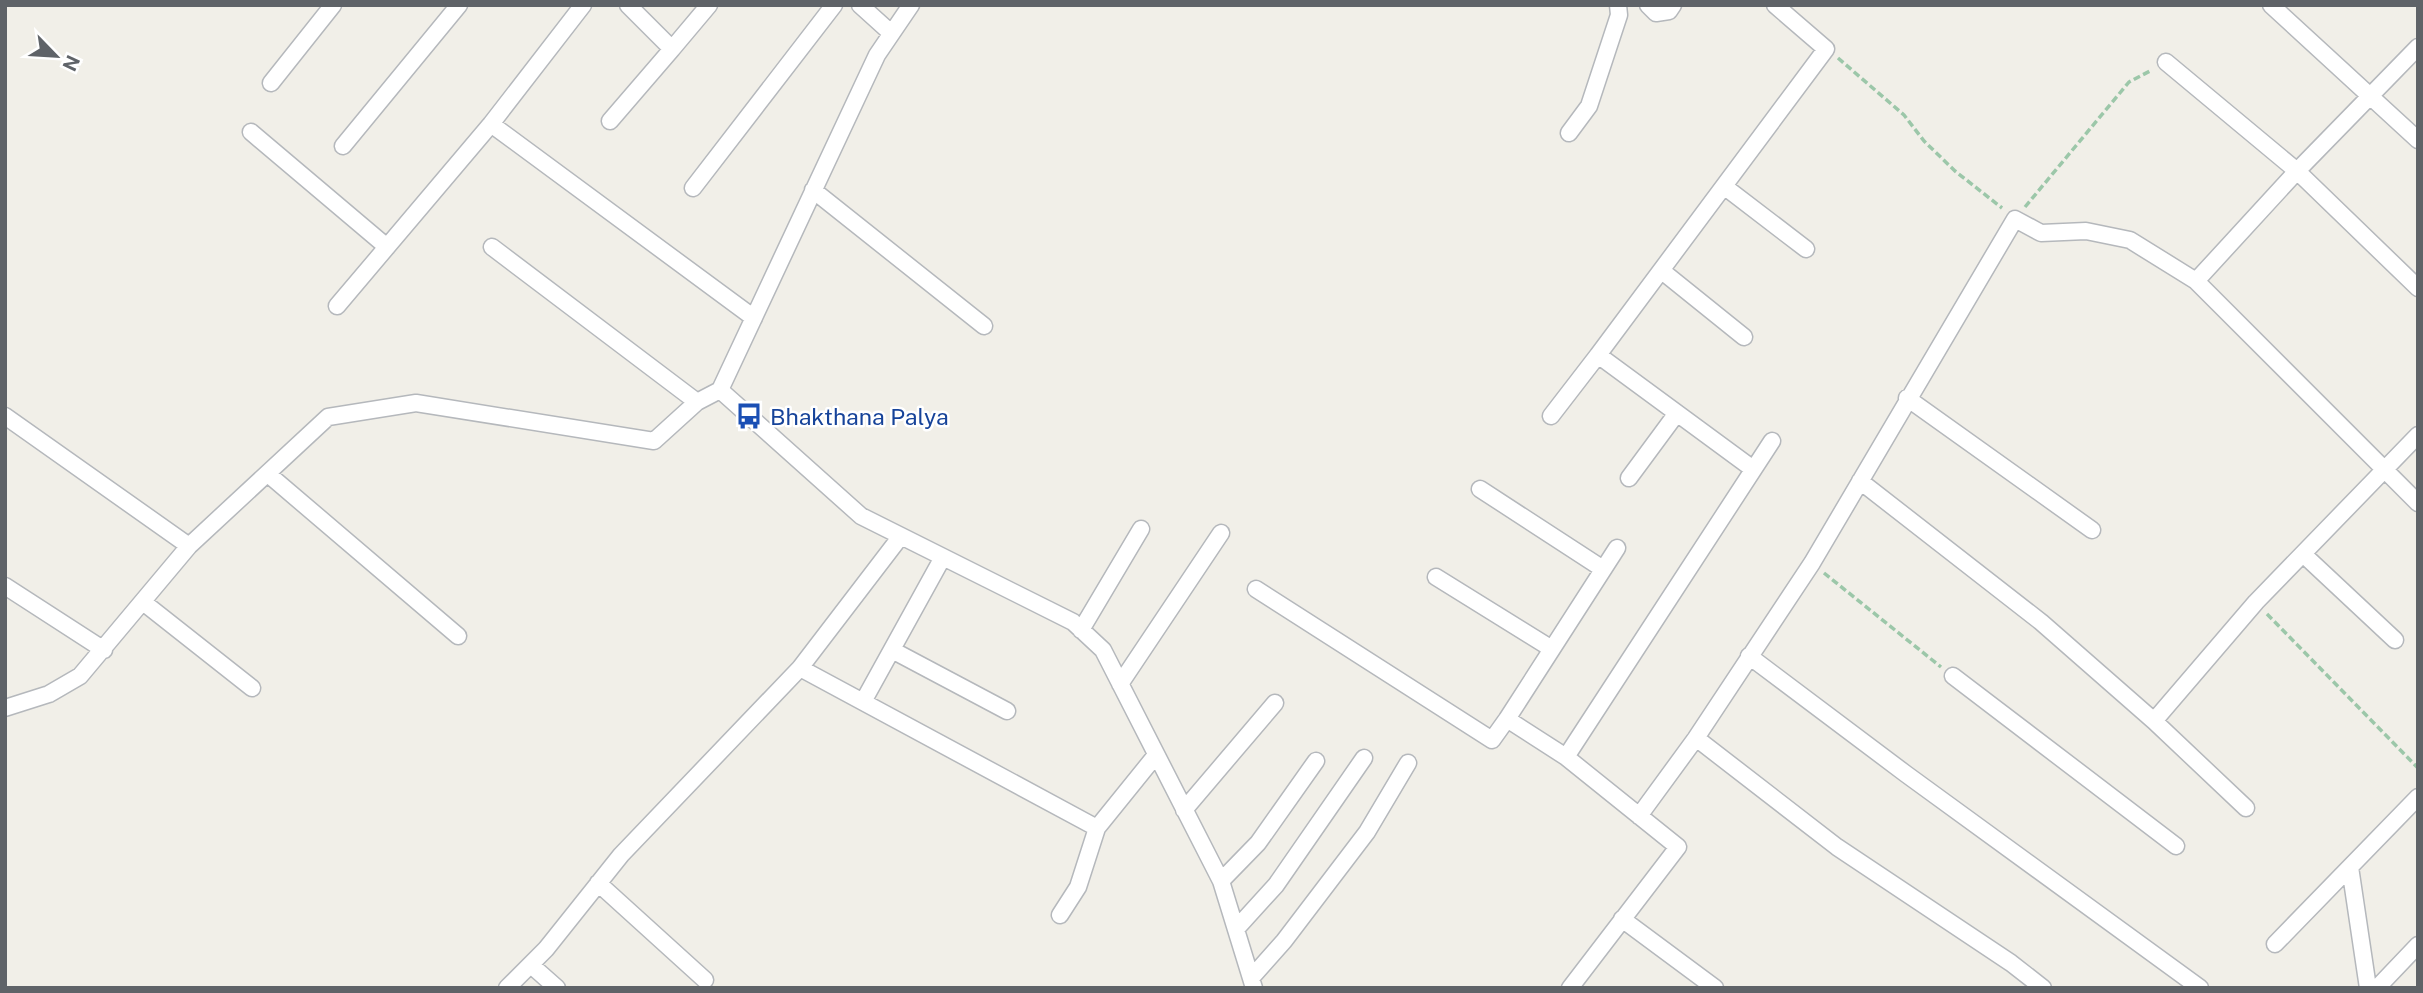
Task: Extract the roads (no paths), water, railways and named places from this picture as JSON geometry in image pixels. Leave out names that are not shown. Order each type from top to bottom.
[{"type":"street","points":[[271,83],[333,5]]},
{"type":"street","points":[[343,146],[458,5]]},
{"type":"street","points":[[337,306],[491,124],[583,5]]},
{"type":"street","points":[[628,5],[672,49]]},
{"type":"street","points":[[610,121],[709,5]]},
{"type":"street","points":[[693,188],[834,5]]},
{"type":"street","points":[[860,5],[891,33]]},
{"type":"street","points":[[5,708],[49,694],[80,676],[190,546],[328,417],[416,403],[654,441],[697,402],[720,390],[877,55],[911,5]]},
{"type":"street","points":[[1569,133],[1589,106],[1619,15],[1618,5]]},
{"type":"street","points":[[1648,5],[1656,13],[1669,11],[1674,5]]},
{"type":"street","points":[[1551,416],[1725,187],[1826,48],[1775,5]]},
{"type":"street","points":[[2270,5],[2418,140]]},
{"type":"street","points":[[2196,281],[2297,171],[2418,47]]},
{"type":"street","points":[[2166,62],[2297,171],[2418,288]]},
{"type":"street","points":[[491,124],[754,318]]},
{"type":"street","points":[[251,132],[387,247]]},
{"type":"street","points":[[1725,187],[1807,249]]},
{"type":"street","points":[[813,190],[984,326]]},
{"type":"street","points":[[1639,816],[1696,738],[1812,563],[2015,219],[2041,233],[2086,231],[2130,240],[2196,281],[2418,503]]},
{"type":"street","points":[[492,247],[697,402]]},
{"type":"street","points":[[1662,271],[1744,337]]},
{"type":"street","points":[[1598,355],[1753,469]]},
{"type":"street","points":[[720,390],[861,516],[1073,622],[1103,650],[1221,881],[1253,982]]},
{"type":"street","points":[[1907,398],[2092,530]]},
{"type":"street","points":[[1629,478],[1677,413]]},
{"type":"street","points":[[5,416],[190,546]]},
{"type":"street","points":[[2154,721],[2256,602],[2418,435]]},
{"type":"street","points":[[1566,757],[1772,441]]},
{"type":"street","points":[[268,474],[458,636]]},
{"type":"street","points":[[1860,481],[2041,622],[2154,721],[2246,808]]},
{"type":"street","points":[[1480,489],[1603,569]]},
{"type":"street","points":[[1081,630],[1141,529]]},
{"type":"street","points":[[1120,684],[1221,533]]},
{"type":"street","points":[[507,988],[547,949],[630,845],[800,668],[901,536]]},
{"type":"street","points":[[1256,589],[1492,740],[1617,548]]},
{"type":"street","points":[[2303,554],[2395,640]]},
{"type":"street","points":[[864,700],[943,557]]},
{"type":"street","points":[[1436,577],[1552,649]]},
{"type":"street","points":[[5,586],[104,650]]},
{"type":"street","points":[[143,602],[253,688]]},
{"type":"street","points":[[892,650],[1007,711]]},
{"type":"street","points":[[1749,656],[2200,988]]},
{"type":"street","points":[[800,668],[864,700],[1097,828]]},
{"type":"street","points":[[1953,676],[2176,846]]},
{"type":"street","points":[[1184,810],[1275,703]]},
{"type":"street","points":[[1507,719],[1566,757],[1678,847],[1570,988]]},
{"type":"street","points":[[1696,738],[1837,847],[2011,963],[2043,988]]},
{"type":"street","points":[[1060,915],[1078,887],[1097,828],[1156,755]]},
{"type":"street","points":[[1236,929],[1276,885],[1364,758]]},
{"type":"street","points":[[1221,881],[1258,843],[1316,761]]},
{"type":"street","points":[[1253,982],[1367,832],[1408,763]]},
{"type":"street","points":[[2275,944],[2418,797]]},
{"type":"street","points":[[2350,867],[2368,988]]},
{"type":"street","points":[[598,883],[705,980]]},
{"type":"street","points":[[1622,919],[1716,988]]},
{"type":"street","points":[[2377,988],[2414,955]]},
{"type":"street","points":[[530,965],[557,988]]},
{"type":"place","name":"Bhakthana Palya","points":[[749,416]]}]
